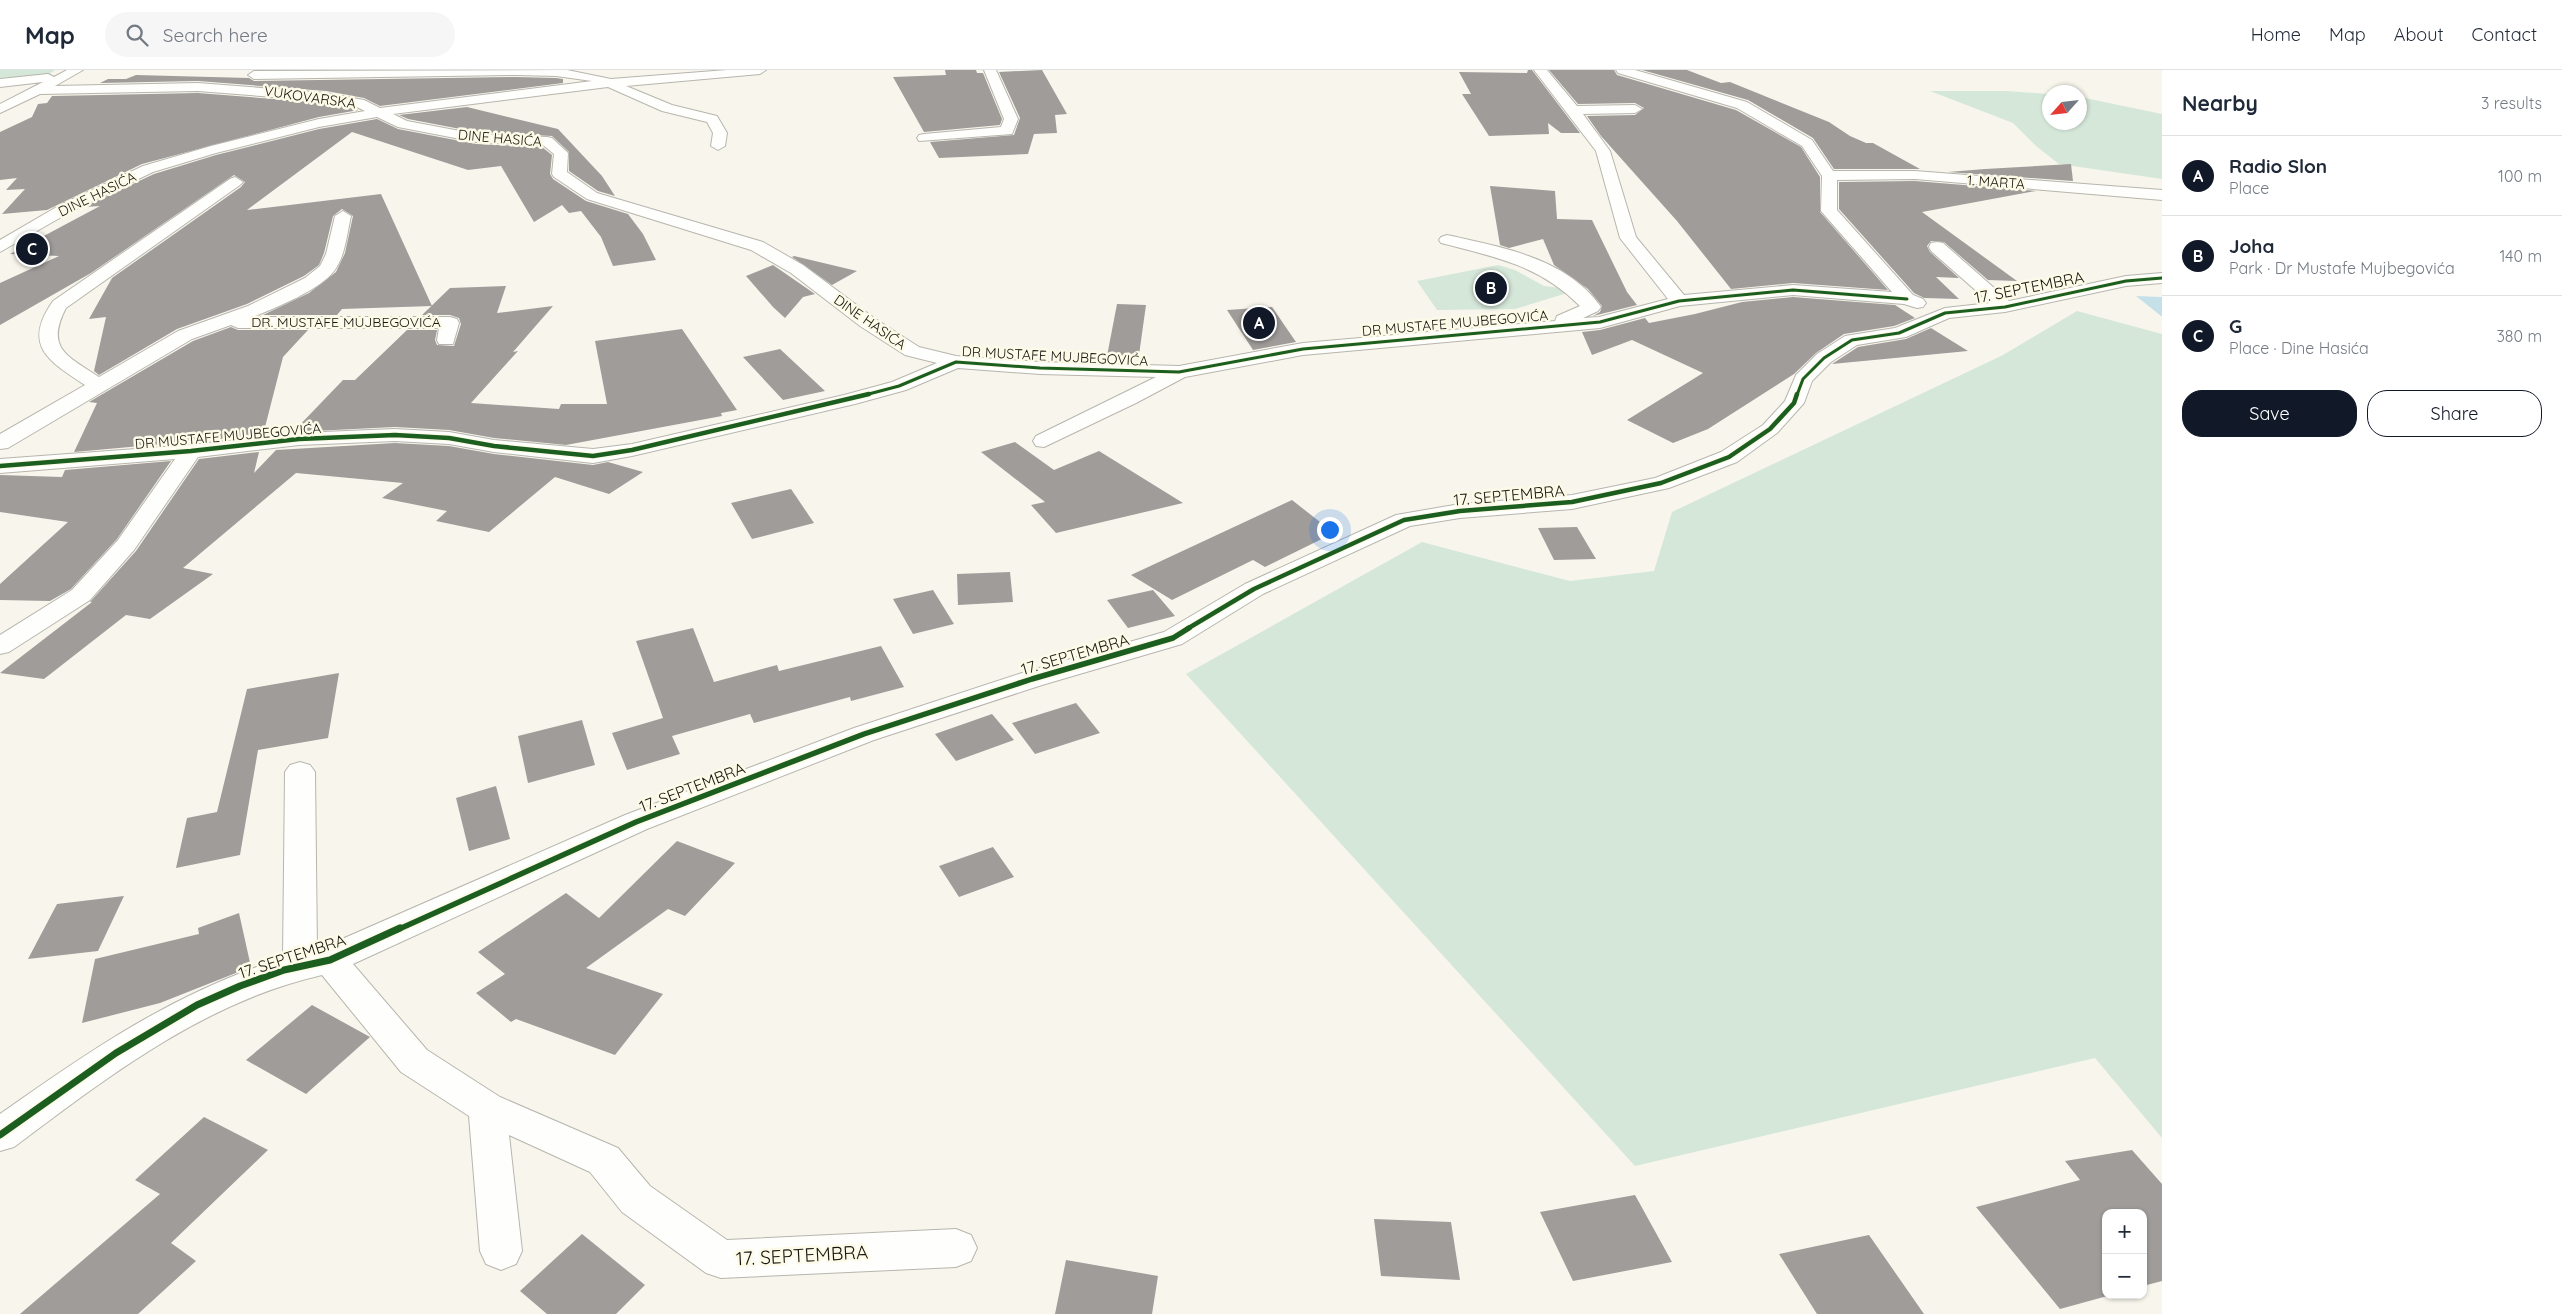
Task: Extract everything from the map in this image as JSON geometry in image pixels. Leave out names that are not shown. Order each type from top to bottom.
[{"type":"street","name":"VUKOVARSKA","points":[[38,90],[221,88],[326,97],[359,103],[380,112],[609,83],[689,78],[760,70]]},
{"type":"street","points":[[924,138],[1007,131],[1011,119],[990,70]]},
{"type":"street","points":[[1540,70],[1603,151],[1628,238],[1679,302]]},
{"type":"street","points":[[1622,70],[1742,105],[1759,113],[1807,143],[1829,176],[1830,210],[1907,299],[1945,313]]},
{"type":"street","name":"VUKOVARSKA","points":[[243,75],[341,71],[556,72],[600,79],[625,88],[667,108],[712,119],[720,133],[718,146]]},
{"type":"street","points":[[0,83],[73,72],[94,72]]},
{"type":"street","points":[[0,109],[73,72]]},
{"type":"street","points":[[1573,110],[1635,108]]},
{"type":"street","name":"DINE HASIĆA","points":[[0,247],[66,208],[148,169],[211,150],[348,117],[380,112],[403,124],[476,138],[547,141],[561,153],[559,174],[592,196],[757,246],[796,269],[867,322],[912,351],[956,362]]},
{"type":"street","name":"1. MARTA","points":[[1829,176],[1915,175],[2162,195]]},
{"type":"street","points":[[98,386],[64,361],[50,347],[47,333],[59,305],[235,182]]},
{"type":"street","points":[[0,443],[185,335],[224,322],[285,296],[311,282],[327,269],[334,254],[342,216]]},
{"type":"street","name":"DR MUSTAFE MUJBEGOVIĆA","points":[[1446,240],[1521,257],[1552,272],[1577,290],[1592,307],[1553,325]]},
{"type":"street","points":[[1937,247],[2005,307]]},
{"type":"street","name":"17. SEPTEMBRA","points":[[0,1135],[123,1047],[233,988],[315,963],[636,822],[864,734],[1032,679],[1173,638],[1254,589],[1404,520],[1460,511],[1572,502],[1661,483],[1729,457],[1770,429],[1794,403],[1804,378],[1824,358],[1852,340],[1899,333],[1945,313],[2005,307],[2126,281],[2162,278]]},
{"type":"street","name":"DR MUSTAFE MUJBEGOVIĆA","points":[[0,466],[191,452],[299,438],[395,435],[449,438],[494,446],[593,456],[632,450],[848,400],[899,386],[956,362],[1040,368],[1180,372],[1303,349],[1600,322],[1679,302],[1793,290],[1907,299]]},
{"type":"street","name":"DR. MUSTAFE MUJBEGOVIĆA","points":[[224,322],[450,323],[446,340]]},
{"type":"street","name":"DR MUSTAFE MUJBEGOVIĆA","points":[[1044,441],[1081,420],[1150,391],[1180,372]]},
{"type":"street","name":"DR MUSTAFE MUJBEGOVIĆA","points":[[0,646],[81,595],[126,545],[191,452]]},
{"type":"street","name":"17. SEPTEMBRA","points":[[300,772],[315,963],[414,1061],[487,1108],[604,1160],[636,1199],[721,1259],[956,1248]]},
{"type":"street","points":[[487,1108],[501,1251]]},
{"type":"green space","points":[[0,70],[55,70],[48,75],[0,78]]},
{"type":"green space","points":[[1930,91],[2007,91],[2042,94],[2042,130],[2087,130],[2087,98],[2162,114],[2162,179],[2059,164],[2036,146],[2013,123]]},
{"type":"green space","points":[[1498,265],[1515,270],[1544,286],[1577,290],[1515,309],[1437,310],[1417,281]]},
{"type":"green space","points":[[2077,311],[2162,334],[2162,1138],[2095,1058],[1635,1166],[1186,674],[1422,542],[1570,581],[1654,571],[1672,512],[2003,355]]},
{"type":"water","points":[[2136,296],[2162,297],[2162,316],[2161,316]]},
{"type":"building","points":[[945,70],[976,70],[977,73],[983,73],[1002,119],[1000,125],[924,132],[893,77],[946,75]]},
{"type":"building","points":[[1042,70],[1067,114],[1055,115],[1057,133],[1034,134],[1028,154],[939,158],[930,142],[1014,135],[1020,118],[999,72]]},
{"type":"building","points":[[1528,70],[1532,70],[1580,133],[1561,133],[1548,123],[1549,134],[1489,136],[1462,94],[1471,94],[1459,72],[1527,73]]},
{"type":"building","points":[[1549,70],[1614,70],[1617,75],[1736,110],[1801,147],[1820,177],[1820,212],[1888,290],[1793,283],[1731,289],[1677,221],[1601,136],[1587,116],[1635,115],[1644,108],[1635,103],[1578,104]]},
{"type":"building","points":[[1642,70],[1687,70],[1721,83],[1730,82],[1829,122],[1850,136],[1866,143],[1873,143],[1920,169],[1834,169],[1813,138],[1748,100]]},
{"type":"building","points":[[136,75],[249,78],[254,81],[516,77],[556,78],[563,79],[563,83],[380,106],[364,98],[326,91],[198,81],[100,83],[108,79],[126,79]]},
{"type":"building","points":[[198,93],[326,103],[359,110],[319,117],[142,164],[47,210],[2,214],[25,189],[6,190],[17,178],[0,180],[0,132],[32,117],[38,104],[47,103],[52,96]]},
{"type":"building","points":[[467,107],[558,129],[602,176],[615,196],[598,191],[569,171],[569,152],[552,136],[476,132],[408,119],[399,115]]},
{"type":"building","points":[[377,119],[398,129],[476,144],[542,147],[552,155],[550,174],[553,179],[586,201],[628,214],[643,234],[656,260],[613,266],[601,237],[581,211],[569,213],[562,205],[534,222],[501,166],[468,170],[352,132],[247,210],[381,194],[432,306],[342,309],[337,315],[263,315],[309,293],[336,272],[345,253],[353,216],[342,209],[333,216],[324,253],[319,265],[304,276],[247,304],[177,329],[99,375],[94,371],[106,317],[89,319],[112,278],[241,187],[245,182],[234,175],[91,273],[0,325],[0,283],[59,256],[10,254],[100,206],[84,207],[154,174],[216,155],[319,129]]},
{"type":"building","points":[[2071,164],[2073,181],[1948,172],[1985,169]]},
{"type":"building","points":[[1915,181],[2036,191],[1922,212],[2017,281],[1988,280],[1944,242],[1931,241],[1927,246],[1930,252],[1959,278],[1936,277],[1959,299],[1924,298],[1914,293],[1839,209],[1839,182]]},
{"type":"building","points":[[1490,186],[1555,191],[1557,219],[1592,220],[1627,292],[1637,305],[1593,316],[1600,312],[1602,306],[1588,289],[1554,265],[1543,239],[1509,248],[1500,245]]},
{"type":"building","points":[[792,257],[857,271],[832,285]]},
{"type":"building","points":[[773,265],[815,294],[803,297],[785,318],[746,276]]},
{"type":"building","points":[[506,286],[497,313],[553,306],[513,352],[518,351],[471,403],[559,409],[561,404],[607,404],[595,341],[682,329],[737,410],[721,413],[722,416],[566,445],[494,438],[449,430],[395,427],[293,432],[343,380],[355,380],[407,330],[437,330],[435,340],[437,345],[454,346],[461,324],[459,318],[450,315],[422,315],[450,288]]},
{"type":"building","points":[[1793,297],[1895,305],[1915,318],[1894,326],[1844,334],[1816,353],[1794,374],[1708,429],[1673,443],[1627,420],[1703,373],[1632,340],[1592,355],[1582,332],[1600,330],[1645,318],[1649,323],[1742,302]]},
{"type":"building","points":[[1117,304],[1146,305],[1139,355],[1107,356]]},
{"type":"building","points":[[1272,307],[1296,342],[1253,350],[1227,310]]},
{"type":"building","points":[[231,327],[238,330],[308,330],[283,357],[263,435],[74,452],[97,403],[89,402],[193,341]]},
{"type":"building","points":[[1931,328],[1968,351],[1832,364],[1858,347],[1906,339]]},
{"type":"building","points":[[780,349],[825,391],[783,400],[743,357]]},
{"type":"building","points":[[1015,442],[1054,470],[1099,451],[1183,503],[1056,533],[1031,505],[1045,502],[981,452]]},
{"type":"building","points":[[395,443],[449,446],[494,454],[593,465],[608,462],[643,472],[609,494],[555,477],[489,532],[436,521],[447,511],[382,498],[403,483],[296,473],[183,568],[213,574],[150,619],[126,615],[44,679],[0,673],[92,602],[90,602],[136,551],[199,459],[259,452],[254,473],[276,450]]},
{"type":"building","points":[[171,461],[117,539],[71,589],[50,601],[0,600],[0,584],[68,522],[0,512],[0,475],[62,477],[65,470]]},
{"type":"building","points":[[791,489],[814,523],[752,539],[731,503]]},
{"type":"building","points":[[1292,500],[1334,533],[1265,567],[1253,560],[1172,600],[1131,575]]},
{"type":"building","points":[[1577,527],[1596,559],[1554,560],[1538,528]]},
{"type":"building","points":[[1010,572],[1013,602],[958,605],[957,574]]},
{"type":"building","points":[[933,590],[954,624],[913,634],[893,599]]},
{"type":"building","points":[[1153,590],[1175,616],[1128,628],[1107,600]]},
{"type":"building","points":[[693,628],[714,682],[777,665],[779,671],[881,646],[904,687],[851,701],[850,697],[754,723],[750,714],[672,736],[680,754],[627,770],[612,733],[663,718],[636,641]]},
{"type":"building","points":[[339,673],[328,738],[258,750],[240,855],[176,868],[187,818],[217,812],[247,689]]},
{"type":"building","points":[[1076,703],[1100,733],[1035,754],[1012,723]]},
{"type":"building","points":[[992,714],[1014,740],[956,761],[935,734]]},
{"type":"building","points":[[582,720],[595,765],[528,783],[518,736]]},
{"type":"building","points":[[496,786],[510,839],[469,851],[456,798]]},
{"type":"building","points":[[677,841],[735,863],[685,916],[668,909],[586,968],[663,994],[615,1055],[516,1019],[511,1022],[476,993],[505,974],[478,952],[566,893],[599,918]]},
{"type":"building","points":[[993,847],[1014,877],[959,897],[939,866]]},
{"type":"building","points":[[124,896],[98,951],[28,959],[57,904]]},
{"type":"building","points":[[239,913],[251,967],[160,1003],[82,1023],[95,959],[199,934],[198,928]]},
{"type":"building","points":[[312,1005],[370,1037],[306,1094],[246,1060]]},
{"type":"building","points":[[204,1117],[268,1150],[171,1243],[196,1261],[138,1314],[20,1314],[160,1194],[135,1180]]},
{"type":"building","points":[[2132,1150],[2162,1184],[2162,1281],[2147,1285],[2147,1209],[2102,1209],[2102,1297],[2060,1309],[1976,1207],[2080,1180],[2065,1161]]},
{"type":"building","points":[[1635,1195],[1672,1262],[1573,1281],[1540,1212]]},
{"type":"building","points":[[1374,1219],[1451,1222],[1460,1280],[1381,1276]]},
{"type":"building","points":[[582,1234],[645,1285],[616,1314],[547,1314],[520,1291]]},
{"type":"building","points":[[1869,1235],[1924,1314],[1817,1314],[1779,1254]]},
{"type":"building","points":[[1066,1260],[1158,1276],[1152,1314],[1055,1314]]},
{"type":"cycle path","points":[[0,1135],[116,1053],[197,1005],[240,986],[284,970],[330,960],[636,822],[864,734],[1032,679],[1173,638],[1254,589],[1404,520],[1460,511],[1572,502],[1661,483],[1729,457],[1770,429],[1794,403],[1803,379],[1824,358],[1852,340],[1899,333],[1945,313],[2005,307],[2126,281],[2162,278]]},
{"type":"cycle path","points":[[0,466],[191,451],[299,439],[395,435],[449,438],[494,446],[593,456],[632,450],[848,400],[899,386],[956,362],[1040,368],[1179,372],[1303,349],[1600,322],[1679,301],[1793,290],[1907,299]]},
{"type":"place","name":"G","points":[[32,249]]},
{"type":"place","name":"Joha","points":[[1491,288]]},
{"type":"place","name":"Radio Slon","points":[[1259,323]]}]
